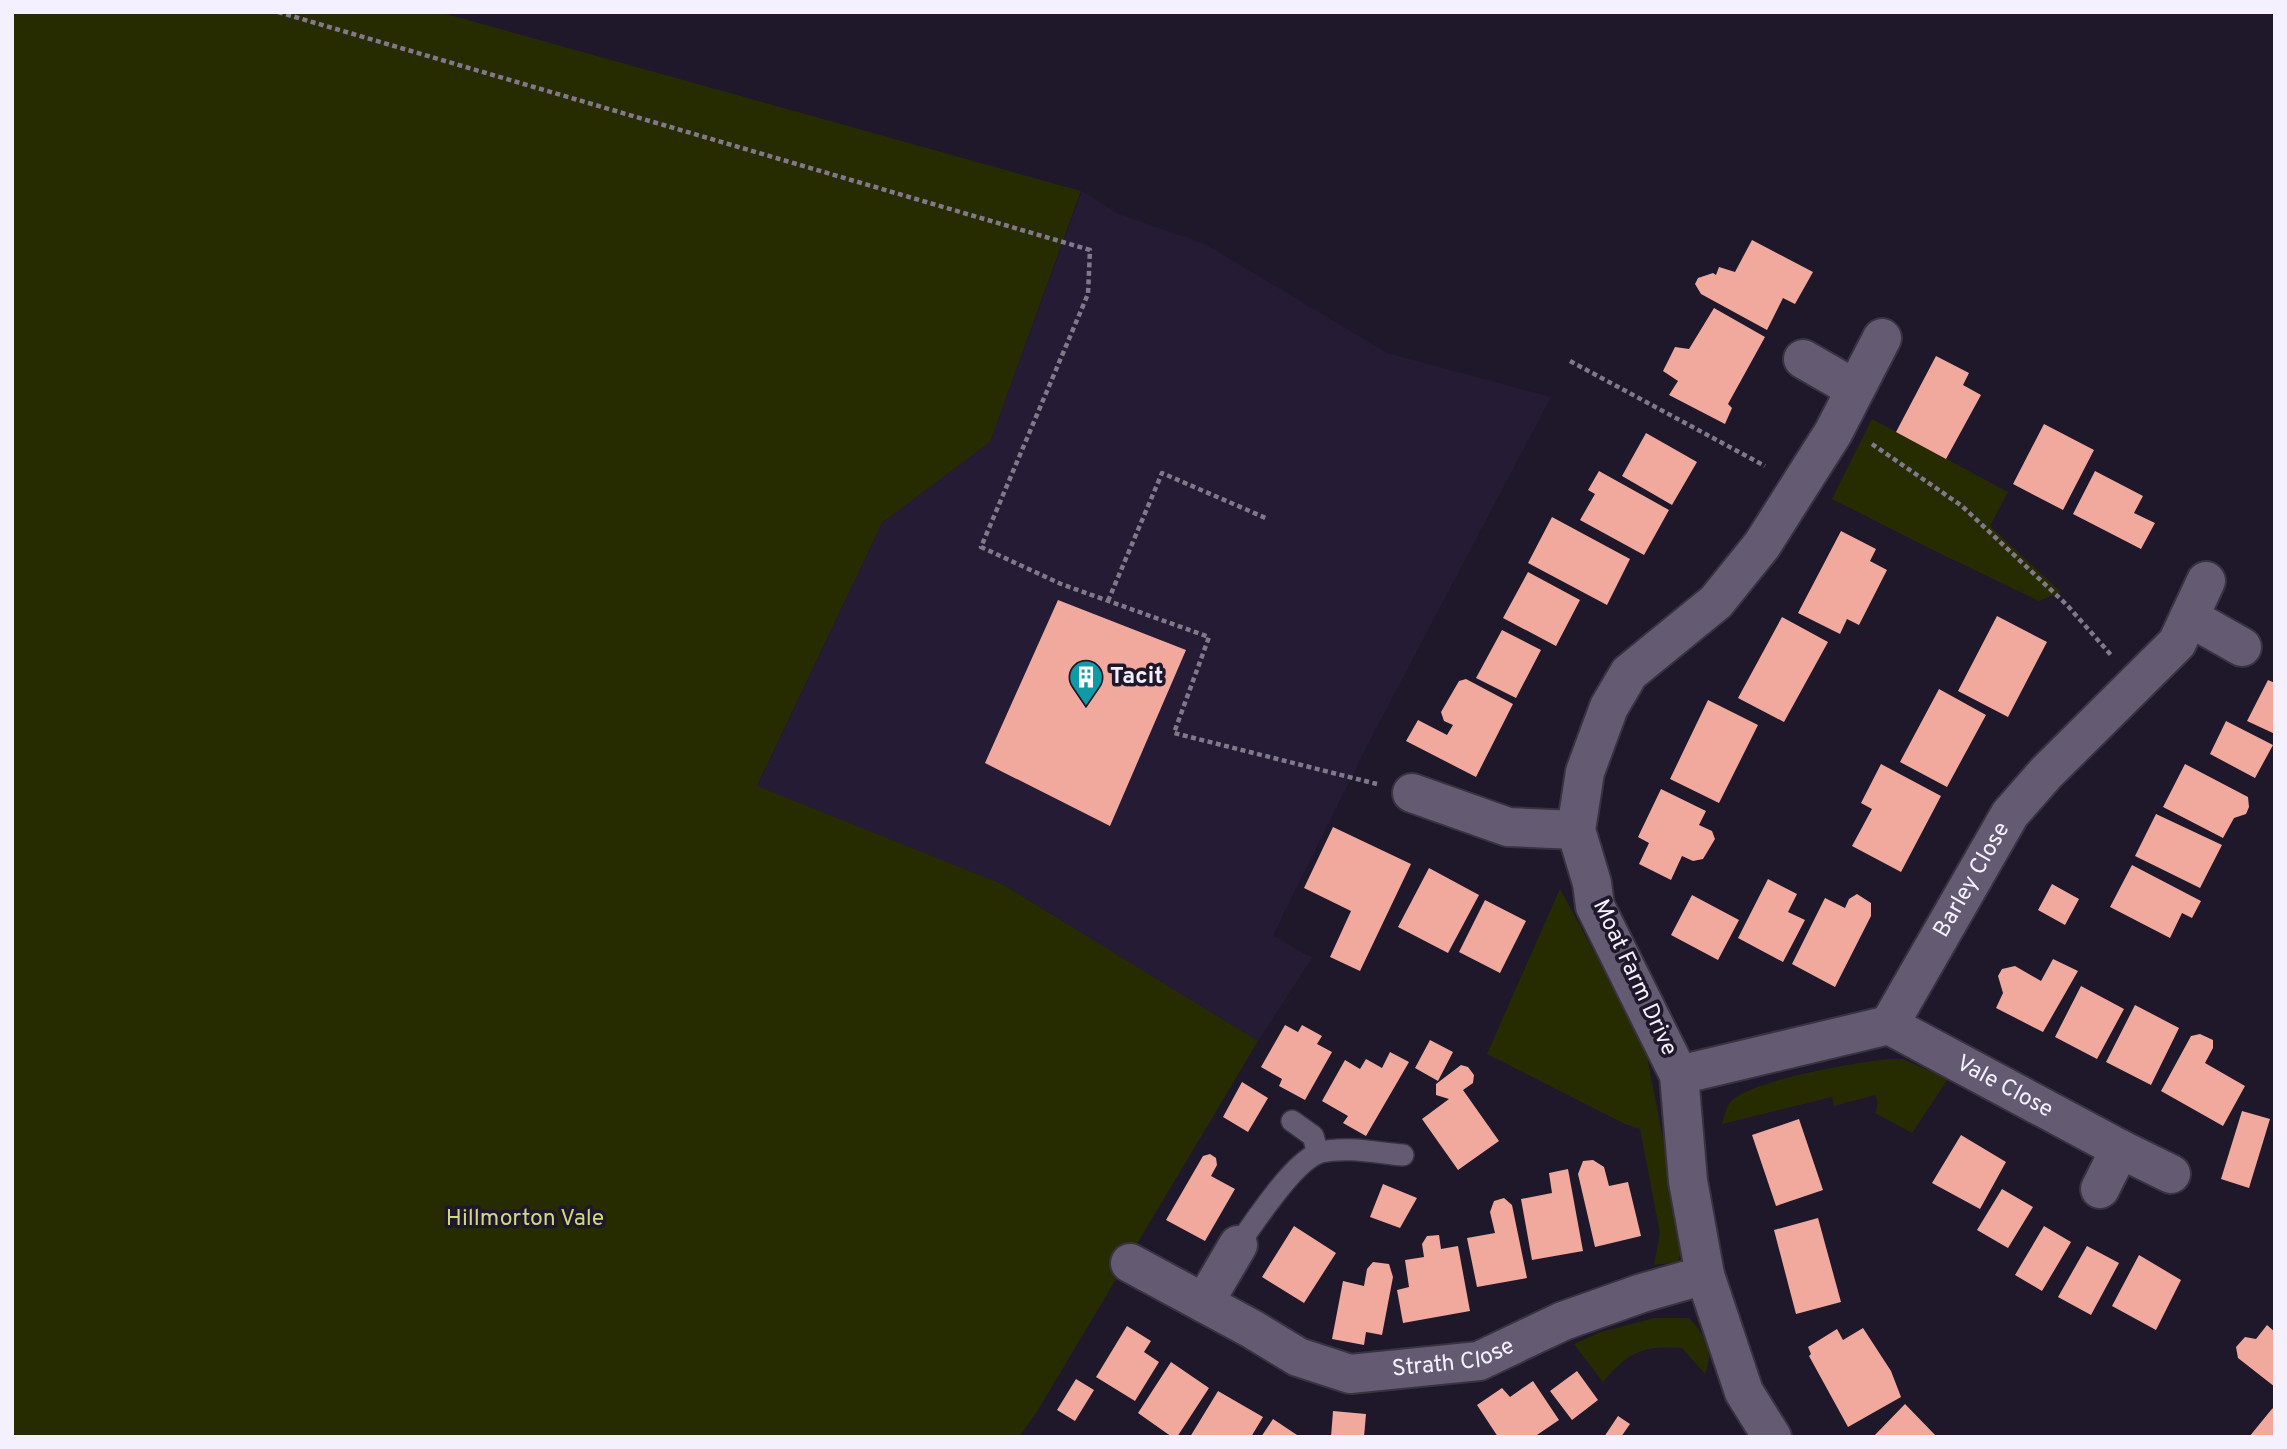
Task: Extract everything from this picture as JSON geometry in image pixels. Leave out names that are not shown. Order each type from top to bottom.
[{"type":"street","name":"Moat Farm Drive","points":[[1772,1437],[1744,1392],[1705,1275],[1688,1181],[1679,1075],[1595,906],[1592,883],[1576,831],[1585,772],[1609,707],[1629,673],[1716,602],[1762,545],[1833,433],[1882,338]]},
{"type":"street","points":[[1803,359],[1855,389]]},
{"type":"street","name":"Barley Close","points":[[1889,1025],[2010,814],[2046,773],[2177,643],[2206,581]]},
{"type":"street","points":[[2189,617],[2242,648]]},
{"type":"street","points":[[1412,793],[1508,827],[1576,831]]},
{"type":"street","points":[[1679,1075],[1889,1025]]},
{"type":"street","name":"Vale Close","points":[[1889,1025],[2171,1174]]},
{"type":"street","points":[[2100,1189],[2120,1149]]},
{"type":"street","points":[[1204,1303],[1238,1245]]},
{"type":"street","name":"Strath Close","points":[[1130,1262],[1298,1357],[1350,1374],[1479,1361],[1563,1321],[1642,1293],[1705,1275]]},
{"type":"lane","points":[[1292,1121],[1313,1136],[1318,1153]]},
{"type":"lane","points":[[1238,1245],[1281,1187],[1318,1153],[1335,1150],[1403,1155]]},
{"type":"path","points":[[278,12],[1090,250],[1088,295],[981,547],[1061,584],[1209,637],[1174,733],[1412,793]]},
{"type":"path","points":[[1570,361],[1772,470]]},
{"type":"path","points":[[1833,433],[1856,433],[1962,506],[2067,605],[2129,675],[2131,691]]},
{"type":"path","points":[[1108,601],[1162,473],[1268,519]]},
{"type":"shaded area","points":[[1082,191],[1119,214],[1205,244],[1387,353],[1551,397],[1370,740],[1273,935],[1312,958],[1258,1041],[1002,884],[757,787],[882,523],[990,442]]},
{"type":"green space","name":"Hillmorton Vale","points":[[12,12],[439,12],[1081,191],[990,442],[882,523],[757,786],[1002,884],[1258,1041],[1038,1410],[1019,1437],[12,1437]]},
{"type":"green space","points":[[1872,419],[2008,492],[1990,526],[2061,592],[2039,601],[1832,499]]},
{"type":"green space","points":[[1560,889],[1645,1046],[1683,1242],[1678,1262],[1654,1265],[1660,1233],[1640,1129],[1625,1124],[1487,1054]]},
{"type":"green space","points":[[1903,1059],[1948,1079],[1912,1133],[1875,1113],[1878,1103],[1875,1095],[1834,1106],[1832,1097],[1722,1124],[1729,1104],[1757,1087],[1804,1074]]},
{"type":"green space","points":[[1654,1318],[1689,1318],[1707,1344],[1709,1358],[1705,1374],[1682,1348],[1657,1348],[1629,1357],[1603,1382],[1574,1344],[1598,1333]]},
{"type":"building","points":[[1752,240],[1813,272],[1795,304],[1783,298],[1767,330],[1701,294],[1695,284],[1698,278],[1713,273],[1716,275],[1719,267],[1735,272]]},
{"type":"building","points":[[1714,308],[1765,337],[1728,404],[1732,408],[1725,424],[1669,395],[1678,381],[1663,371],[1675,347],[1689,349]]},
{"type":"building","points":[[1936,356],[1969,373],[1963,385],[1981,395],[1946,459],[1896,432]]},
{"type":"building","points":[[2044,424],[2094,450],[2063,510],[2013,484]]},
{"type":"building","points":[[1646,433],[1697,462],[1672,505],[1622,476]]},
{"type":"building","points":[[1599,471],[1669,510],[1644,555],[1580,520],[1595,494],[1588,490]]},
{"type":"building","points":[[2095,471],[2143,496],[2134,513],[2155,523],[2141,549],[2073,514]]},
{"type":"building","points":[[1552,517],[1630,559],[1607,605],[1528,563]]},
{"type":"building","points":[[1841,531],[1876,549],[1870,561],[1887,570],[1859,625],[1847,619],[1840,634],[1798,613]]},
{"type":"building","points":[[1528,572],[1580,600],[1556,646],[1503,618]]},
{"type":"building","name":"Tacit","points":[[1058,600],[1186,650],[1110,826],[985,763]]},
{"type":"building","points":[[1997,616],[2047,642],[2008,717],[1958,691]]},
{"type":"building","points":[[1782,617],[1828,642],[1784,722],[1738,698]]},
{"type":"building","points":[[1502,630],[1541,650],[1516,698],[1476,678]]},
{"type":"building","points":[[1466,679],[1513,704],[1476,777],[1406,741],[1418,720],[1447,735],[1453,725],[1444,721],[1441,712],[1459,681]]},
{"type":"building","points":[[2268,680],[2275,683],[2275,734],[2247,721]]},
{"type":"building","points":[[1939,689],[1986,715],[1947,787],[1900,762]]},
{"type":"building","points":[[1708,700],[1758,725],[1719,803],[1670,779]]},
{"type":"building","points":[[2226,721],[2273,745],[2255,778],[2210,754]]},
{"type":"building","points":[[1881,764],[1941,796],[1901,872],[1852,846],[1872,809],[1861,803]]},
{"type":"building","points":[[2185,764],[2248,797],[2249,807],[2246,814],[2234,818],[2223,838],[2163,807]]},
{"type":"building","points":[[1661,789],[1706,811],[1699,825],[1712,831],[1715,839],[1703,859],[1693,861],[1682,856],[1671,880],[1639,864],[1649,843],[1638,837]]},
{"type":"building","points":[[2156,814],[2222,845],[2200,888],[2135,856]]},
{"type":"building","points":[[1333,827],[1411,864],[1360,971],[1330,957],[1351,911],[1304,888]]},
{"type":"building","points":[[2132,865],[2201,901],[2192,918],[2182,913],[2170,938],[2110,907]]},
{"type":"building","points":[[1429,868],[1479,895],[1448,953],[1398,927]]},
{"type":"building","points":[[1768,879],[1797,894],[1788,912],[1805,920],[1783,962],[1738,938]]},
{"type":"building","points":[[2052,884],[2079,899],[2065,925],[2038,910]]},
{"type":"building","points":[[1857,894],[1871,903],[1871,916],[1835,987],[1792,964],[1825,898],[1845,908],[1849,899]]},
{"type":"building","points":[[1692,895],[1739,920],[1718,960],[1671,935]]},
{"type":"building","points":[[1485,900],[1526,921],[1500,973],[1459,952]]},
{"type":"building","points":[[2053,959],[2078,971],[2043,1032],[1996,1008],[2003,993],[1998,976],[2002,969],[2015,966],[2041,981]]},
{"type":"building","points":[[2081,986],[2124,1009],[2097,1059],[2055,1037]]},
{"type":"building","points":[[2135,1005],[2179,1028],[2151,1085],[2106,1062]]},
{"type":"building","points":[[1285,1025],[1298,1032],[1302,1025],[1322,1036],[1317,1044],[1332,1052],[1305,1100],[1279,1086],[1282,1079],[1261,1067]]},
{"type":"building","points":[[2200,1034],[2213,1040],[2213,1048],[2205,1063],[2245,1086],[2223,1126],[2161,1091],[2191,1036]]},
{"type":"building","points":[[1430,1040],[1453,1052],[1438,1081],[1415,1068]]},
{"type":"building","points":[[1390,1052],[1409,1062],[1366,1136],[1343,1123],[1348,1116],[1322,1101],[1345,1060],[1360,1069],[1366,1059],[1382,1068]]},
{"type":"building","points":[[1461,1065],[1468,1067],[1474,1075],[1473,1083],[1463,1090],[1499,1141],[1458,1170],[1422,1119],[1449,1099],[1436,1095],[1436,1084]]},
{"type":"building","points":[[1242,1082],[1268,1098],[1248,1132],[1223,1117]]},
{"type":"building","points":[[2242,1111],[2270,1119],[2249,1188],[2221,1179]]},
{"type":"building","points":[[1799,1119],[1823,1190],[1776,1206],[1752,1135]]},
{"type":"building","points":[[1961,1135],[2006,1162],[1980,1209],[1932,1183]]},
{"type":"building","points":[[1210,1154],[1216,1158],[1217,1165],[1211,1176],[1235,1189],[1205,1241],[1166,1220],[1203,1156]]},
{"type":"building","points":[[1593,1160],[1604,1167],[1609,1186],[1628,1182],[1641,1236],[1595,1247],[1578,1174],[1583,1161]]},
{"type":"building","points":[[1568,1169],[1583,1251],[1532,1260],[1521,1199],[1552,1193],[1549,1173]]},
{"type":"building","points":[[1383,1184],[1417,1198],[1400,1228],[1370,1217]]},
{"type":"building","points":[[2002,1189],[2033,1207],[2008,1248],[1977,1230]]},
{"type":"building","points":[[1504,1198],[1512,1205],[1527,1278],[1477,1287],[1467,1238],[1495,1233],[1490,1212],[1494,1201]]},
{"type":"building","points":[[1818,1218],[1841,1302],[1796,1314],[1774,1230]]},
{"type":"building","points":[[1294,1226],[1336,1253],[1304,1303],[1262,1277]]},
{"type":"building","points":[[2044,1226],[2071,1242],[2042,1291],[2015,1275]]},
{"type":"building","points":[[1439,1235],[1441,1249],[1458,1246],[1470,1311],[1403,1323],[1397,1290],[1409,1287],[1405,1260],[1424,1257],[1422,1244],[1427,1236]]},
{"type":"building","points":[[2087,1246],[2119,1263],[2091,1315],[2058,1297]]},
{"type":"building","points":[[2139,1255],[2181,1280],[2156,1330],[2112,1306]]},
{"type":"building","points":[[1373,1262],[1389,1264],[1393,1277],[1382,1335],[1366,1332],[1364,1345],[1332,1339],[1343,1281],[1364,1286],[1367,1269]]},
{"type":"building","points":[[2267,1325],[2275,1332],[2275,1387],[2238,1358],[2236,1347],[2245,1337],[2256,1339]]},
{"type":"building","points":[[1127,1326],[1151,1341],[1144,1352],[1159,1362],[1135,1401],[1096,1377]]},
{"type":"building","points":[[1863,1328],[1891,1371],[1901,1397],[1848,1427],[1809,1356],[1811,1354],[1808,1347],[1837,1329],[1843,1340]]},
{"type":"building","points":[[1171,1362],[1209,1388],[1177,1437],[1172,1437],[1138,1413]]},
{"type":"building","points":[[1577,1371],[1598,1400],[1572,1420],[1550,1391]]},
{"type":"building","points":[[1076,1379],[1094,1390],[1075,1421],[1057,1410]]},
{"type":"building","points":[[1533,1381],[1559,1420],[1534,1437],[1498,1437],[1477,1405],[1502,1388],[1510,1397]]},
{"type":"building","points":[[1218,1391],[1263,1417],[1251,1437],[1190,1437]]},
{"type":"building","points":[[1905,1404],[1937,1437],[1873,1437]]},
{"type":"building","points":[[2275,1406],[2275,1437],[2249,1437],[2271,1410]]},
{"type":"building","points":[[1333,1411],[1366,1414],[1364,1437],[1331,1437]]},
{"type":"building","points":[[1618,1416],[1630,1424],[1621,1437],[1604,1437]]},
{"type":"building","points":[[1273,1419],[1300,1437],[1261,1437]]},
{"type":"place","name":"Tacit","points":[[1086,707]]}]
